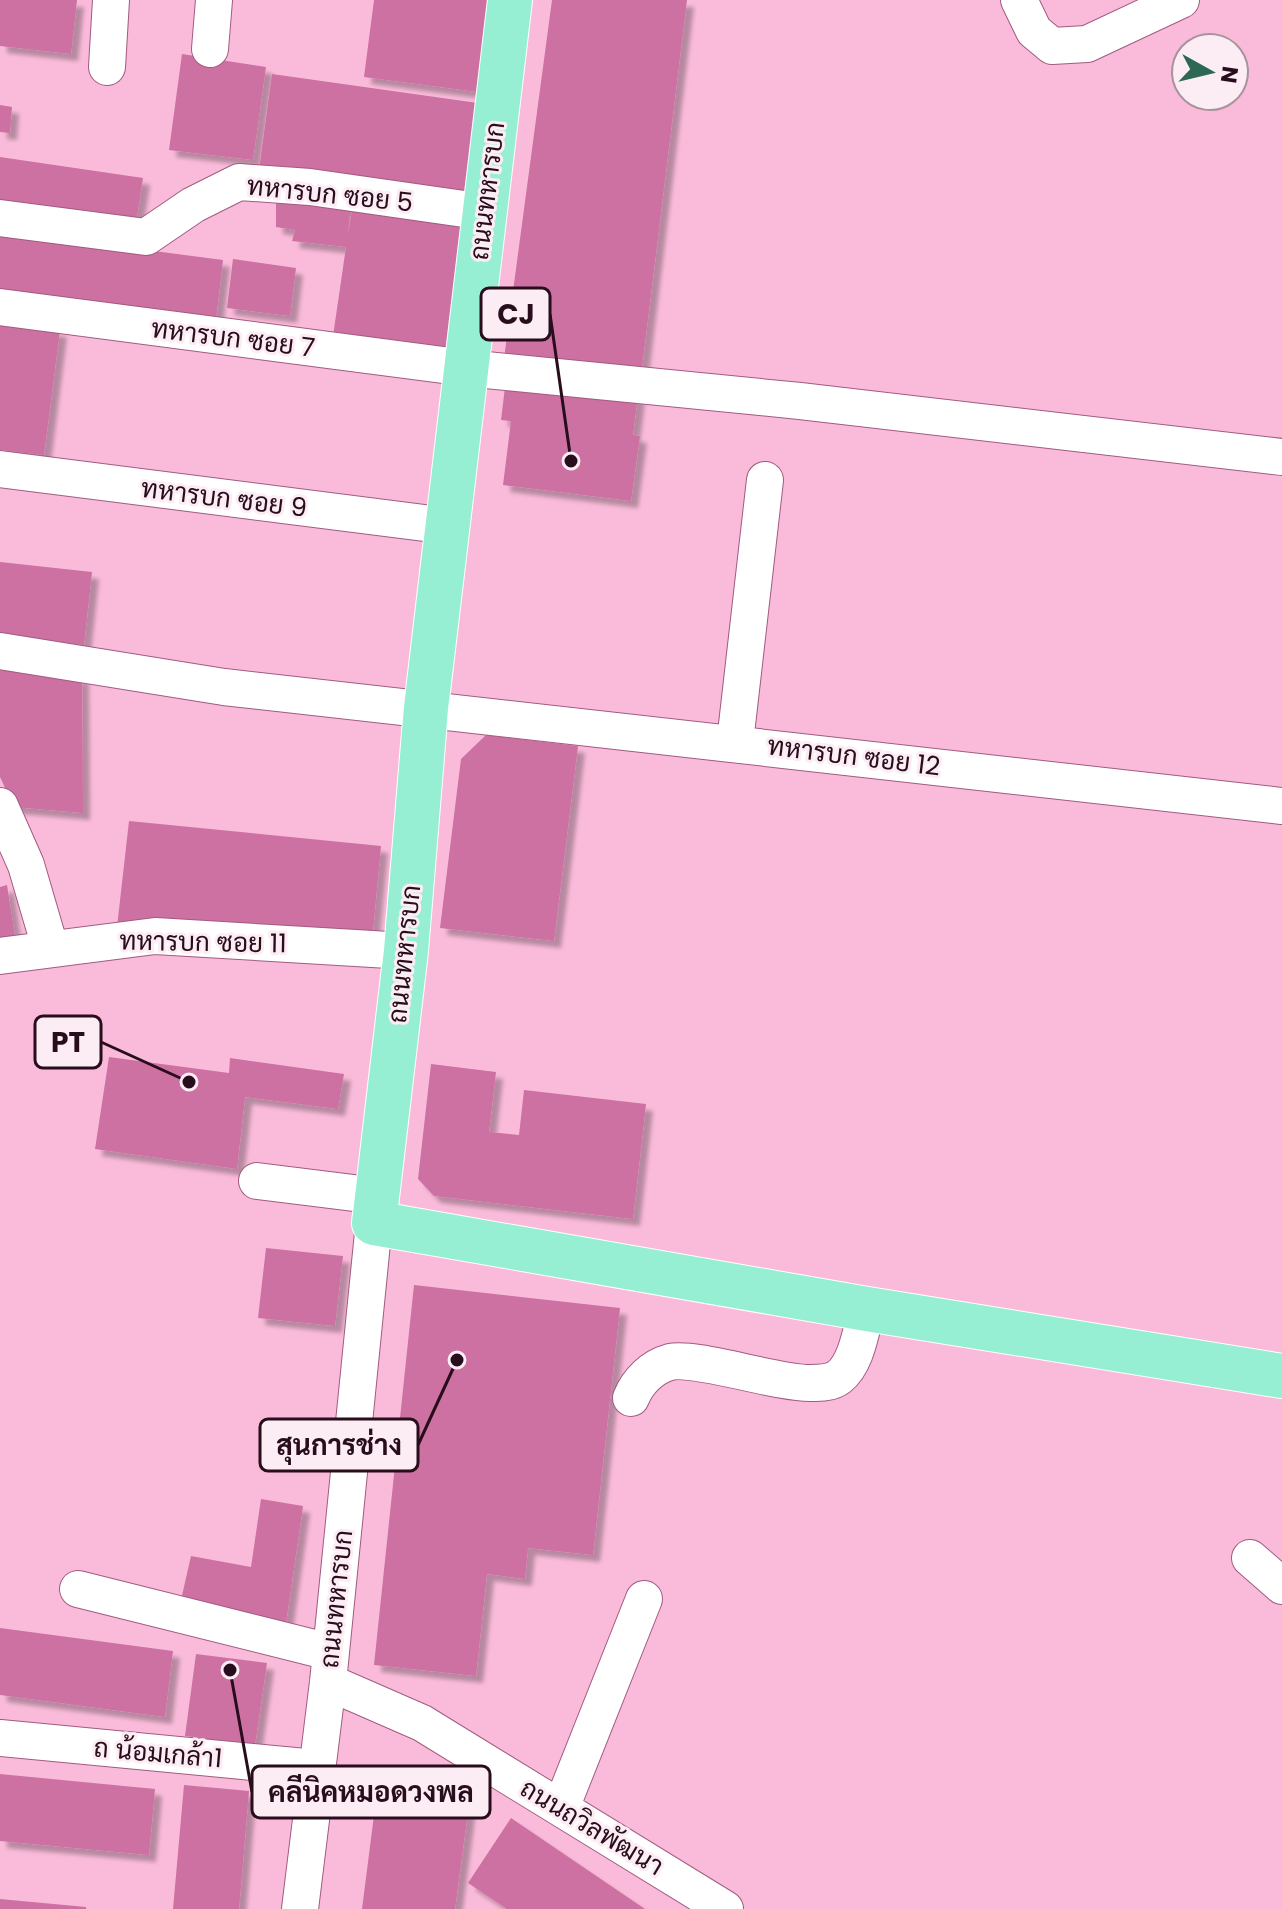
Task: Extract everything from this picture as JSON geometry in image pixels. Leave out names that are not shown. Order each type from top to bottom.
[{"type":"main road","name":"ถนนทหารบก","points":[[376,1210],[406,951],[426,708],[510,0]]},
{"type":"main road","points":[[376,1210],[867,1309],[1282,1376]]},
{"type":"street","points":[[107,67],[111,0]]},
{"type":"street","points":[[210,49],[214,0]]},
{"type":"street","points":[[1019,0],[1034,31],[1052,46],[1087,44],[1181,0]]},
{"type":"street","name":"ทหารบก ซอย 5","points":[[0,218],[146,237],[193,205],[239,182],[310,187],[485,212]]},
{"type":"street","name":"ทหารบก ซอย 7","points":[[0,307],[466,368],[832,405],[1282,457]]},
{"type":"street","name":"ทหารบก ซอย 9","points":[[0,469],[448,526]]},
{"type":"street","points":[[735,742],[765,480]]},
{"type":"street","name":"ทหารบก ซอย 12","points":[[0,651],[224,687],[735,742],[1282,806]]},
{"type":"street","points":[[0,806],[26,865],[50,947]]},
{"type":"street","name":"ทหารบก ซอย 11","points":[[0,956],[50,947],[155,936],[406,951]]},
{"type":"street","points":[[257,1181],[376,1210]]},
{"type":"street","name":"ถนนทหารบก","points":[[300,1909],[329,1667],[376,1210]]},
{"type":"street","points":[[631,1398],[637,1384],[649,1373],[678,1361],[791,1383],[826,1383],[840,1376],[849,1364],[867,1309]]},
{"type":"street","points":[[1250,1558],[1282,1586]]},
{"type":"street","name":"ถนนถวิลพัฒนา","points":[[78,1589],[329,1667],[725,1909]]},
{"type":"street","points":[[561,1808],[644,1599]]},
{"type":"street","name":"ถ น้อมเกล้า1","points":[[0,1738],[316,1768]]},
{"type":"building","points":[[0,0],[77,0],[71,54],[0,46]]},
{"type":"building","points":[[374,0],[491,0],[478,92],[364,77]]},
{"type":"building","points":[[552,0],[687,0],[641,376],[503,366]]},
{"type":"building","points":[[182,54],[266,67],[253,160],[169,150]]},
{"type":"building","points":[[272,74],[485,104],[473,197],[259,170]]},
{"type":"building","points":[[0,105],[12,107],[10,133],[0,132]]},
{"type":"building","points":[[0,157],[143,178],[134,236],[0,217]]},
{"type":"building","points":[[276,191],[351,200],[348,236],[354,196],[472,214],[449,361],[332,343],[346,247],[292,241],[295,230],[276,227]]},
{"type":"building","points":[[0,231],[223,260],[215,328],[0,300]]},
{"type":"building","points":[[233,259],[296,268],[290,316],[227,308]]},
{"type":"building","points":[[0,323],[60,330],[44,455],[0,450]]},
{"type":"building","points":[[506,379],[638,395],[633,435],[640,436],[631,501],[503,485],[511,421],[501,420]]},
{"type":"building","points":[[0,562],[92,572],[84,645],[0,634]]},
{"type":"building","points":[[0,668],[82,676],[83,813],[14,807],[0,777]]},
{"type":"building","points":[[486,735],[578,746],[554,941],[440,928],[461,759]]},
{"type":"building","points":[[129,821],[381,846],[372,941],[117,927]]},
{"type":"building","points":[[7,885],[16,943],[0,946],[0,887]]},
{"type":"building","points":[[109,1057],[229,1073],[230,1058],[344,1074],[338,1109],[245,1097],[237,1169],[95,1149]]},
{"type":"building","points":[[431,1064],[496,1072],[489,1132],[519,1135],[524,1090],[646,1104],[633,1219],[434,1196],[418,1179]]},
{"type":"building","points":[[266,1248],[343,1256],[335,1326],[258,1318]]},
{"type":"building","points":[[414,1285],[620,1308],[593,1555],[528,1548],[525,1579],[487,1574],[476,1676],[374,1665]]},
{"type":"building","points":[[261,1499],[303,1506],[286,1623],[181,1600],[191,1556],[251,1567]]},
{"type":"building","points":[[0,1628],[173,1651],[165,1717],[0,1695]]},
{"type":"building","points":[[196,1654],[267,1663],[255,1745],[185,1736]]},
{"type":"building","points":[[0,1774],[155,1789],[149,1855],[0,1841]]},
{"type":"building","points":[[379,1776],[471,1789],[455,1909],[362,1909]]},
{"type":"building","points":[[184,1785],[249,1791],[239,1909],[173,1909]]},
{"type":"building","points":[[511,1818],[645,1909],[507,1909],[468,1883]]},
{"type":"building","points":[[0,1899],[86,1907],[86,1909],[0,1909]]},
{"type":"place","name":"CJ","points":[[571,461]]},
{"type":"place","name":"PT","points":[[189,1082]]},
{"type":"place","name":"สุนการช่าง","points":[[457,1360]]},
{"type":"place","name":"คลีนิคหมอดวงพล","points":[[230,1670]]}]
